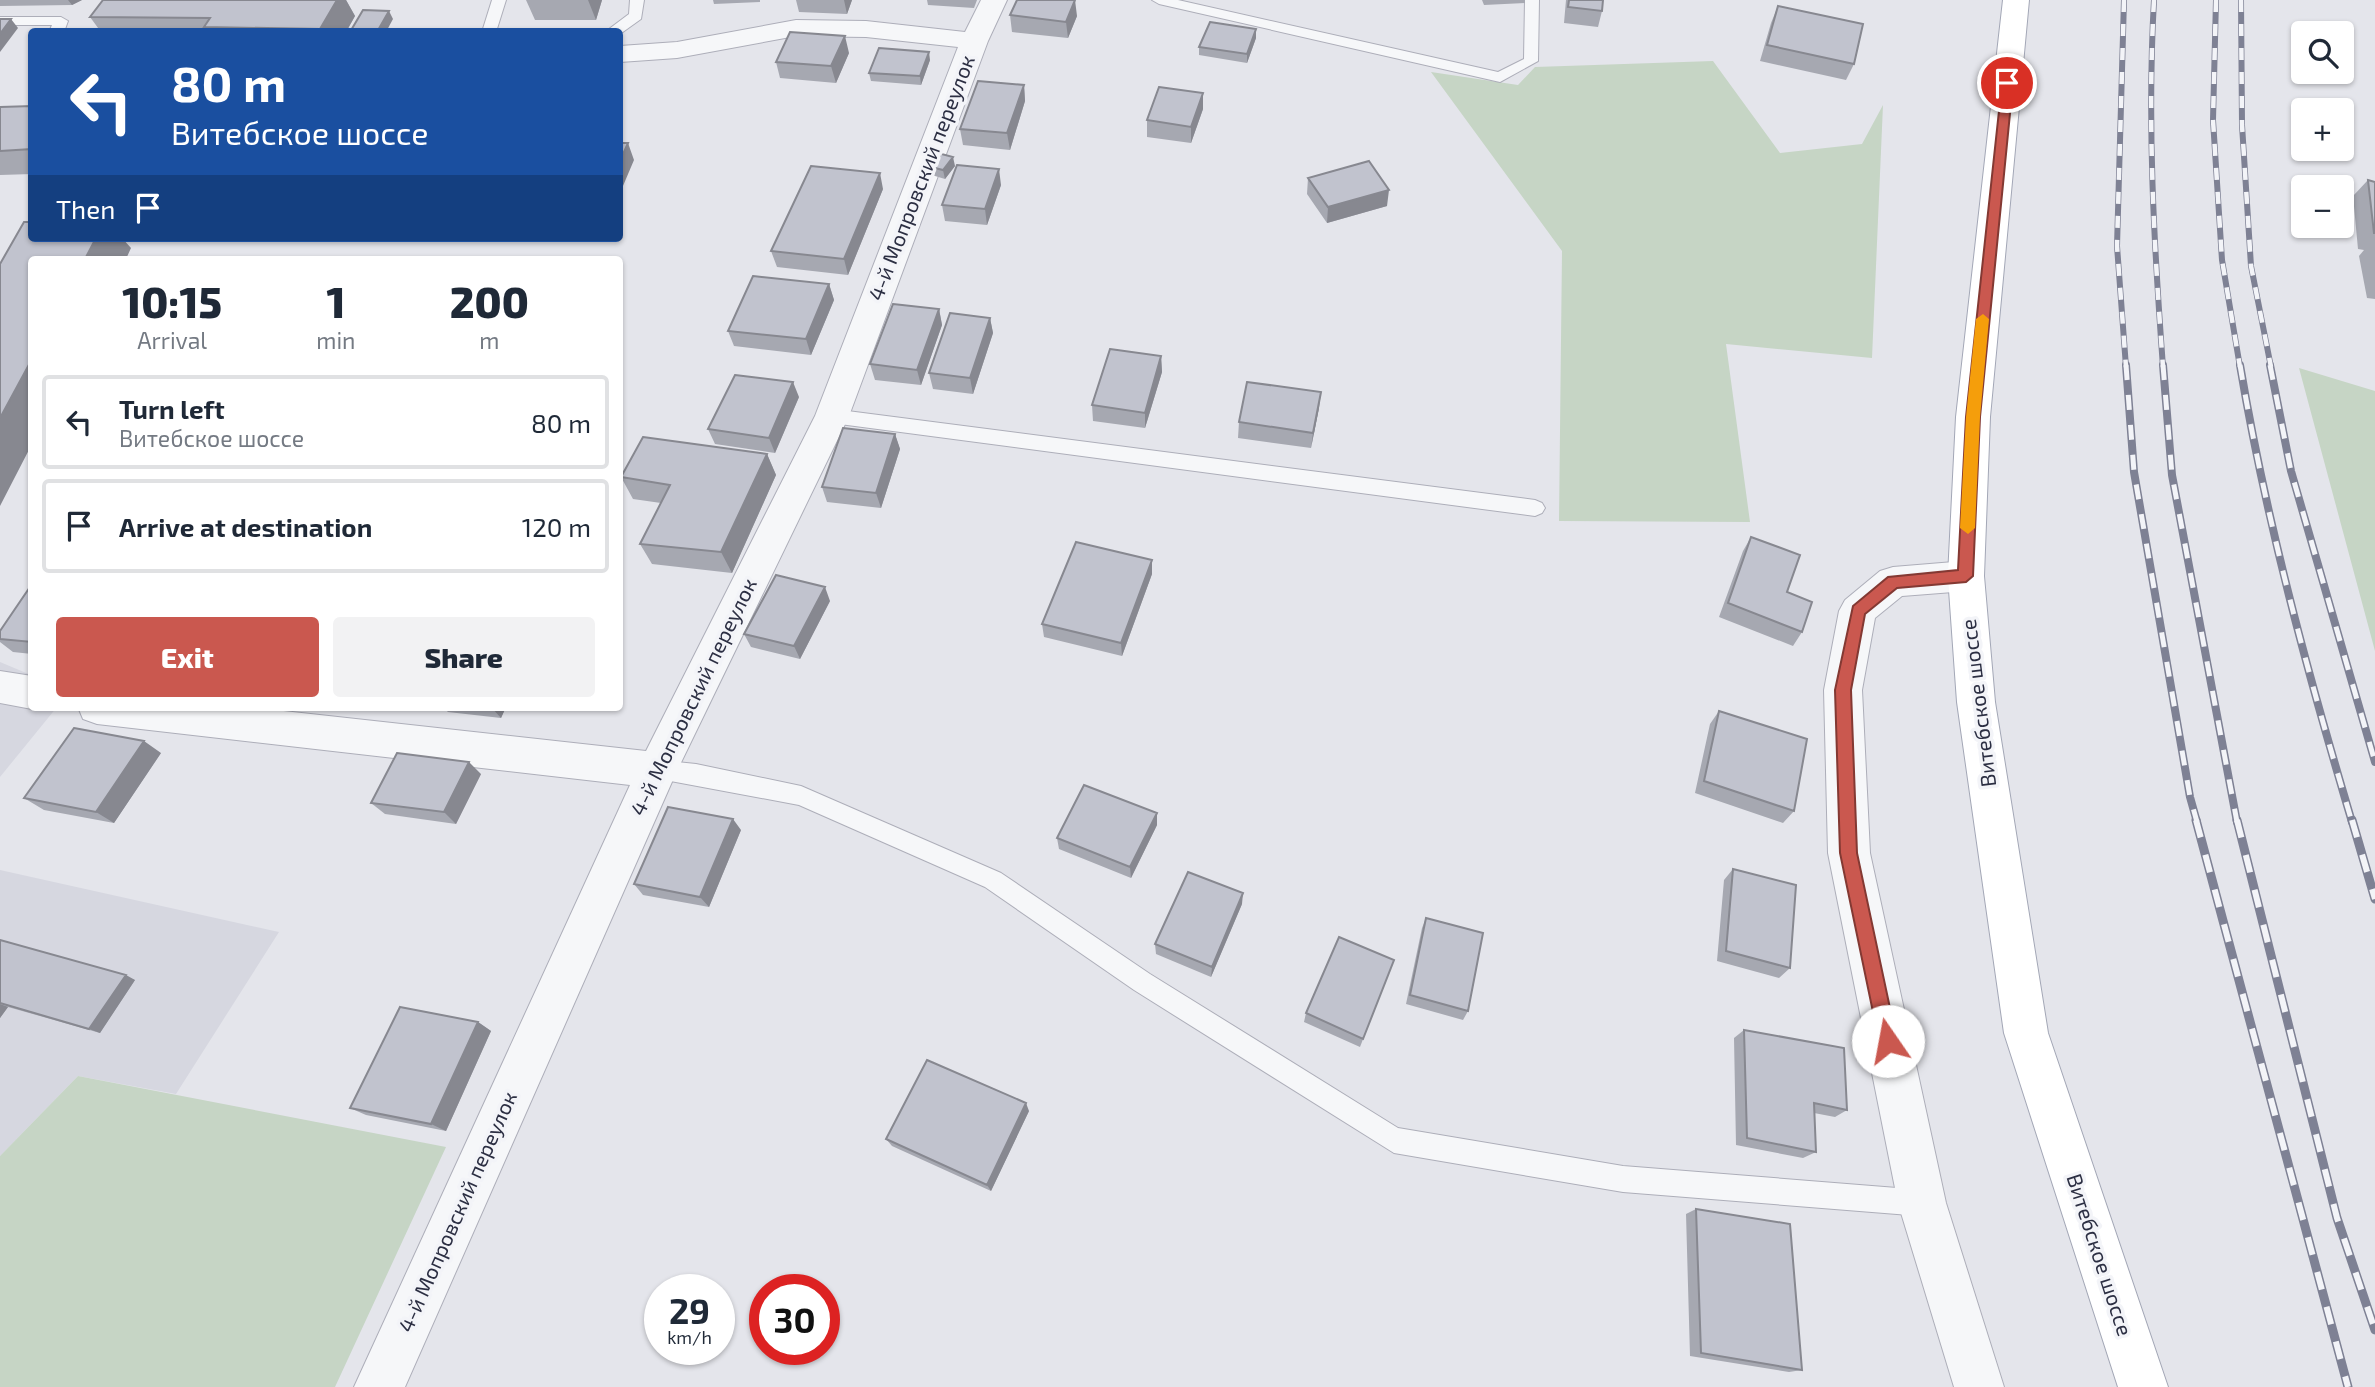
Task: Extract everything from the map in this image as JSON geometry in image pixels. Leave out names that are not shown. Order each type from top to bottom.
[{"type":"main road","name":"Витебское шоссе","points":[[2016,0],[1973,417],[1966,576],[1976,702],[2026,1033],[2143,1387]]},
{"type":"street","name":"4-й Мопровский переулок","points":[[379,1387],[657,770],[832,416],[974,41],[994,0]]},
{"type":"street","points":[[623,54],[677,50],[796,28],[866,29],[974,41]]},
{"type":"street","points":[[1966,576],[1893,582],[1858,611],[1843,690],[1849,853],[1922,1203],[1979,1387]]},
{"type":"street","points":[[0,687],[28,692]]},
{"type":"street","points":[[136,711],[657,770]]},
{"type":"lane","points":[[490,28],[499,0]]},
{"type":"lane","points":[[618,28],[636,16],[637,0]]},
{"type":"lane","points":[[1159,0],[1500,76],[1531,61],[1532,0]]},
{"type":"lane","points":[[0,21],[61,21],[58,28]]},
{"type":"lane","points":[[832,416],[1535,508]]},
{"type":"lane","points":[[657,770],[696,774],[801,796],[993,880],[1142,982],[1394,1140],[1623,1179],[1922,1203]]},
{"type":"shaded area","points":[[0,662],[28,674],[28,711],[54,711],[0,777]]},
{"type":"shaded area","points":[[0,870],[279,932],[176,1094],[78,1076],[0,1156]]},
{"type":"green space","points":[[1713,61],[1780,153],[1862,144],[1883,105],[1872,358],[1726,344],[1750,522],[1559,521],[1562,251],[1431,72],[1518,85],[1535,67]]},
{"type":"green space","points":[[2299,368],[2375,391],[2375,651]]},
{"type":"green space","points":[[78,1076],[446,1147],[335,1387],[0,1387],[0,1156]]},
{"type":"building","points":[[103,0],[337,0],[321,28],[204,27],[210,18],[90,17]]},
{"type":"building","points":[[1017,0],[1075,0],[1066,22],[1010,15]]},
{"type":"building","points":[[1569,0],[1603,0],[1602,11],[1568,7]]},
{"type":"building","points":[[1778,6],[1863,24],[1854,64],[1767,45]]},
{"type":"building","points":[[363,10],[389,11],[379,28],[352,28]]},
{"type":"building","points":[[0,19],[11,19],[0,34]]},
{"type":"building","points":[[1210,22],[1256,29],[1247,54],[1199,47]]},
{"type":"building","points":[[790,32],[845,36],[831,66],[776,62]]},
{"type":"building","points":[[879,48],[929,52],[920,76],[869,73]]},
{"type":"building","points":[[978,81],[1024,85],[1007,133],[960,129]]},
{"type":"building","points":[[1159,87],[1203,93],[1191,127],[1147,120]]},
{"type":"building","points":[[28,106],[28,149],[0,151],[0,107]]},
{"type":"building","points":[[934,152],[953,157],[943,170],[923,165]]},
{"type":"building","points":[[1369,161],[1389,190],[1328,207],[1308,178]]},
{"type":"building","points":[[957,165],[999,169],[985,209],[942,205]]},
{"type":"building","points":[[811,166],[880,173],[844,259],[771,251]]},
{"type":"building","points":[[2368,180],[2375,182],[2375,233],[2374,233]]},
{"type":"building","points":[[24,222],[28,222],[28,242],[94,242],[87,256],[28,256],[28,366],[0,418],[0,264]]},
{"type":"building","points":[[753,276],[829,284],[806,339],[728,331]]},
{"type":"building","points":[[893,304],[939,309],[917,370],[870,364]]},
{"type":"building","points":[[950,313],[990,318],[970,378],[929,373]]},
{"type":"building","points":[[1110,349],[1161,356],[1145,413],[1092,405]]},
{"type":"building","points":[[735,375],[793,382],[769,438],[708,429]]},
{"type":"building","points":[[1247,382],[1321,392],[1313,433],[1239,422]]},
{"type":"building","points":[[843,428],[895,434],[876,493],[822,487]]},
{"type":"building","points":[[643,437],[767,454],[721,552],[640,544],[670,485],[623,477]]},
{"type":"building","points":[[1751,537],[1800,555],[1787,592],[1812,602],[1802,632],[1728,603]]},
{"type":"building","points":[[1076,542],[1152,560],[1121,643],[1042,624]]},
{"type":"building","points":[[776,575],[825,587],[794,646],[744,634]]},
{"type":"building","points":[[28,590],[28,642],[0,639],[0,631]]},
{"type":"building","points":[[1719,711],[1807,739],[1794,811],[1704,781]]},
{"type":"building","points":[[74,728],[144,741],[96,812],[24,798]]},
{"type":"building","points":[[397,753],[469,762],[444,812],[371,803]]},
{"type":"building","points":[[1084,785],[1157,813],[1130,867],[1057,838]]},
{"type":"building","points":[[668,807],[733,819],[700,897],[634,884]]},
{"type":"building","points":[[1733,869],[1796,885],[1790,968],[1726,951]]},
{"type":"building","points":[[1188,872],[1243,893],[1212,967],[1155,944]]},
{"type":"building","points":[[1426,918],[1483,933],[1468,1011],[1410,995]]},
{"type":"building","points":[[1339,937],[1394,960],[1363,1039],[1306,1013]]},
{"type":"building","points":[[0,940],[126,975],[89,1029],[0,1003]]},
{"type":"building","points":[[400,1007],[478,1022],[431,1124],[350,1108]]},
{"type":"building","points":[[1744,1030],[1844,1048],[1847,1110],[1814,1103],[1816,1152],[1747,1138]]},
{"type":"building","points":[[927,1060],[1026,1103],[987,1185],[886,1139]]},
{"type":"building","points":[[1696,1209],[1790,1224],[1802,1370],[1701,1353]]},
{"type":"railway","points":[[2124,0],[2117,246],[2126,367]]},
{"type":"railway","points":[[2154,0],[2152,184],[2163,367]]},
{"type":"railway","points":[[2216,0],[2213,120],[2222,260],[2240,367]]},
{"type":"railway","points":[[2241,0],[2242,125],[2251,266],[2271,367]]},
{"type":"railway","points":[[2126,365],[2134,472],[2190,797],[2197,822]]},
{"type":"railway","points":[[2163,365],[2172,475],[2237,822]]},
{"type":"railway","points":[[2240,365],[2262,481],[2289,595],[2352,822]]},
{"type":"railway","points":[[2270,365],[2291,471],[2375,762]]},
{"type":"railway","points":[[2196,820],[2348,1387]]},
{"type":"railway","points":[[2237,820],[2337,1218],[2375,1330]]},
{"type":"railway","points":[[2352,820],[2375,899]]},
{"type":"slow traffic","points":[[1968,528],[1973,417],[1983,319]]},
{"type":"route","points":[[1888,1041],[1849,853],[1843,690],[1858,611],[1893,582],[1966,576],[1973,417],[2007,83]]}]
